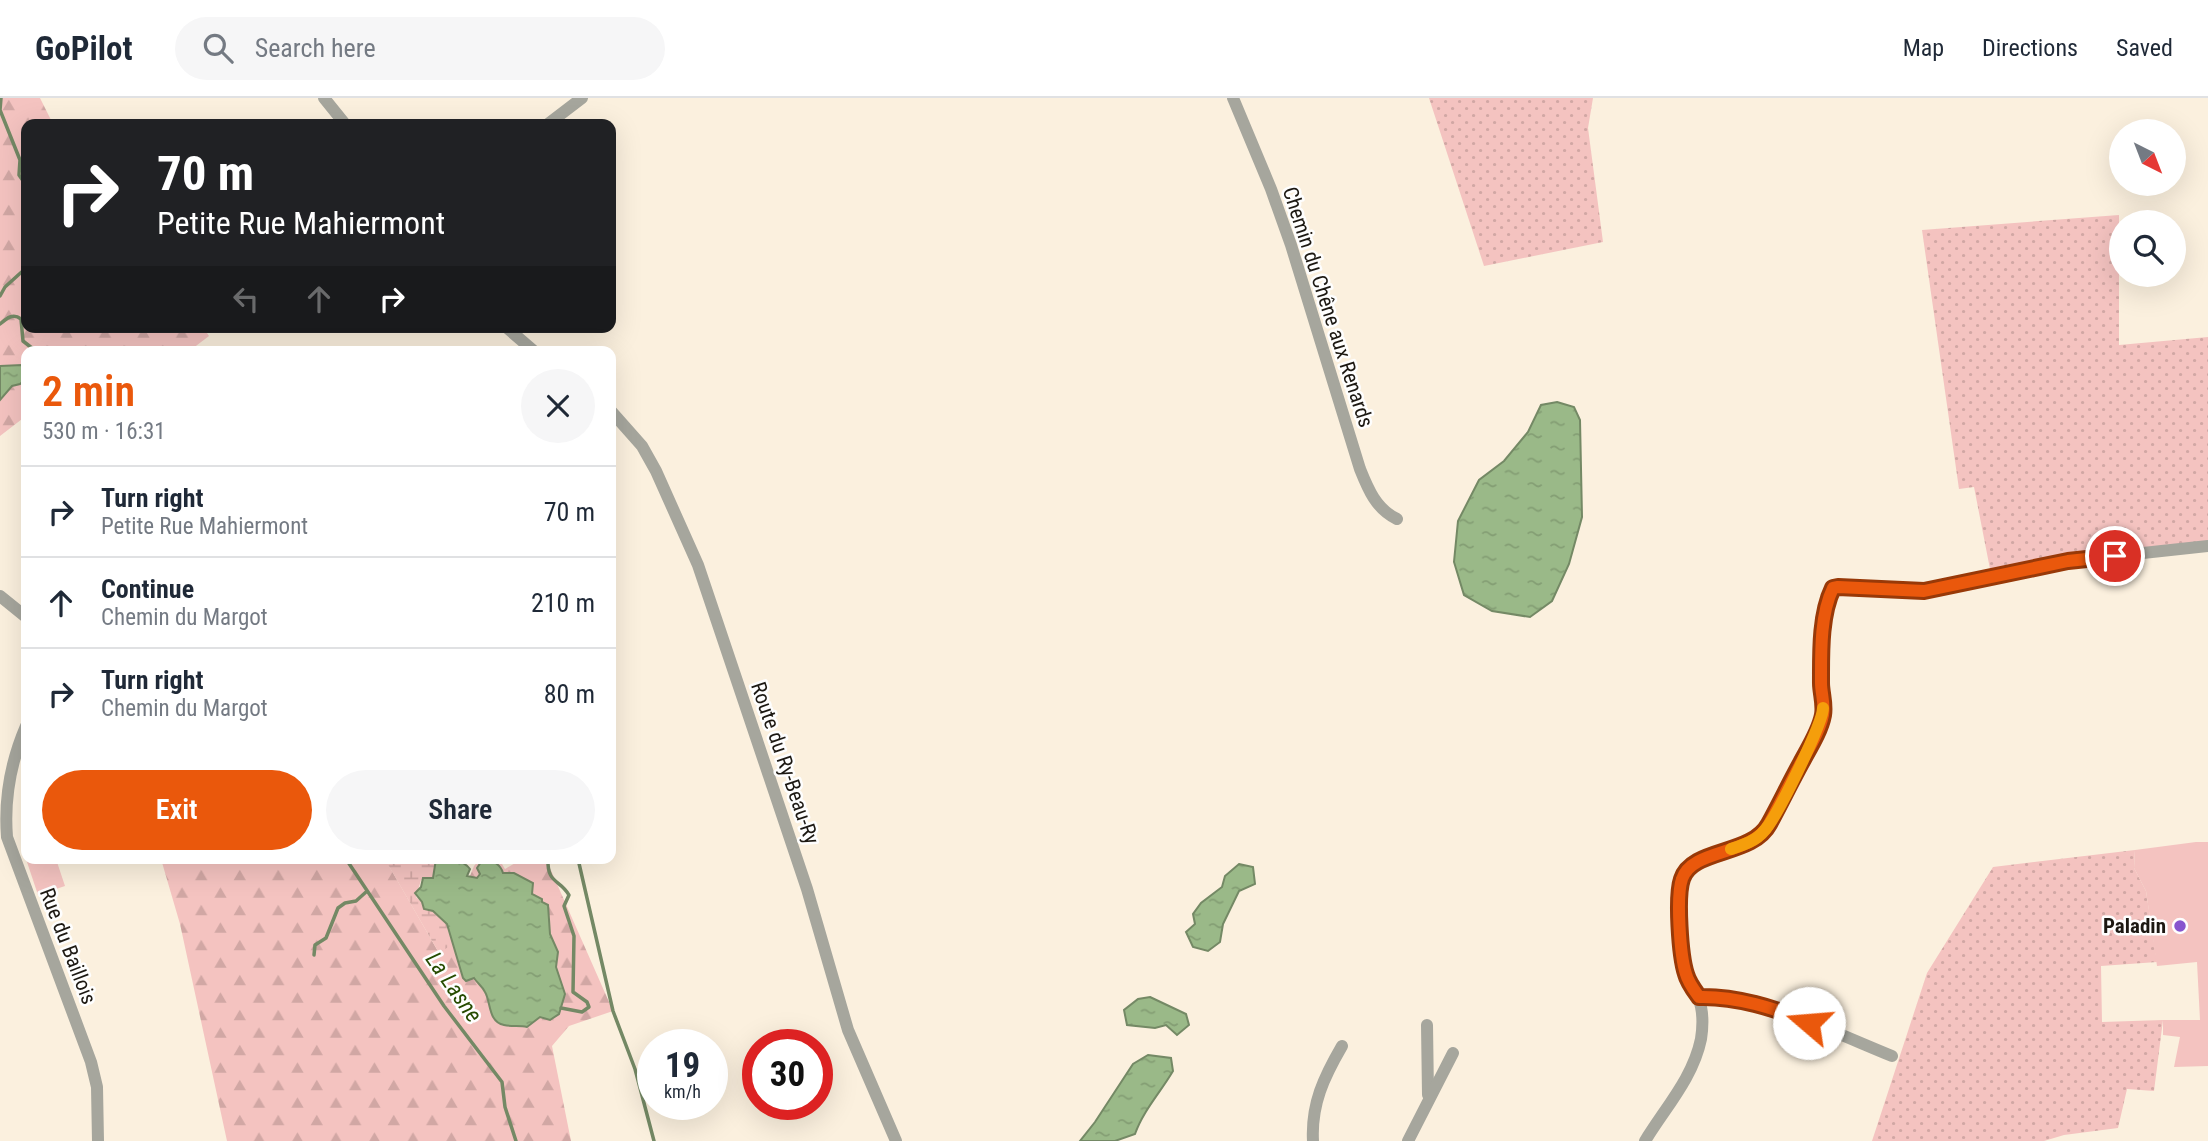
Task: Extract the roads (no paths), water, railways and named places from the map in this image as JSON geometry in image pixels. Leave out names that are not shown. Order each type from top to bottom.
[{"type":"street","points":[[324,98],[341,119]]},
{"type":"street","points":[[555,119],[582,98]]},
{"type":"street","name":"Chemin du Chêne aux Renards","points":[[1233,98],[1287,235],[1369,493],[1389,515],[1397,519]]},
{"type":"street","points":[[513,333],[528,346]]},
{"type":"street","name":"Route du Ry-Beau-Ry","points":[[616,417],[642,446],[656,471],[698,565],[807,889],[848,1030],[896,1141]]},
{"type":"street","points":[[1645,1141],[1681,1086],[1695,1058],[1702,1024],[1699,997],[1686,974],[1679,918],[1682,879],[1685,872],[1696,863],[1744,845],[1763,833],[1814,739],[1823,715],[1821,667],[1826,616],[1833,588],[1924,591],[2068,561],[2208,546]]},
{"type":"street","points":[[0,596],[21,613]]},
{"type":"street","name":"Rue du Baillois","points":[[21,738],[14,756],[5,818],[7,837],[91,1062],[97,1087],[98,1141]]},
{"type":"street","points":[[1699,997],[1723,998],[1795,1016],[1892,1056]]},
{"type":"street","points":[[1427,1025],[1427,1102]]},
{"type":"street","points":[[1313,1141],[1315,1112],[1321,1085],[1342,1046]]},
{"type":"street","points":[[1408,1141],[1453,1054]]},
{"type":"water","points":[[21,365],[21,383],[12,386],[0,400],[0,366]]},
{"type":"water","points":[[1557,402],[1574,407],[1580,420],[1582,517],[1569,564],[1552,601],[1530,617],[1492,611],[1464,595],[1454,562],[1458,521],[1479,480],[1504,461],[1528,432],[1541,405]]},
{"type":"water","points":[[435,864],[464,864],[470,869],[467,876],[477,878],[480,874],[477,868],[480,864],[496,864],[503,873],[514,873],[533,883],[532,894],[548,905],[550,934],[558,952],[556,967],[565,994],[559,1014],[550,1020],[540,1017],[527,1027],[504,1025],[495,1020],[483,988],[474,978],[466,981],[463,978],[447,924],[433,911],[424,909],[415,893],[421,887],[423,878],[433,878]]},
{"type":"water","points":[[1239,864],[1253,867],[1255,884],[1239,891],[1223,924],[1220,942],[1208,951],[1193,947],[1186,932],[1195,924],[1193,914],[1201,903],[1222,887],[1225,876]]},
{"type":"water","points":[[1150,997],[1186,1014],[1189,1025],[1177,1035],[1166,1025],[1155,1028],[1127,1025],[1124,1010],[1138,999]]},
{"type":"water","points":[[1148,1055],[1171,1058],[1173,1071],[1147,1110],[1135,1134],[1115,1141],[1080,1141],[1133,1064]]},
{"type":"waterway","name":"La Lasne","points":[[1,98],[0,110],[20,160],[21,178]]},
{"type":"waterway","name":"La Lasne","points":[[0,296],[5,287],[21,273]]},
{"type":"waterway","name":"La Lasne","points":[[0,324],[13,316],[21,319]]},
{"type":"waterway","name":"La Lasne","points":[[22,333],[23,341],[29,346]]},
{"type":"waterway","name":"La Lasne","points":[[349,864],[444,1006],[502,1082],[505,1107],[516,1141]]},
{"type":"waterway","points":[[548,864],[552,877],[569,895],[564,906],[574,936],[573,992],[587,1002],[589,1007],[582,1012],[561,1008]]},
{"type":"waterway","points":[[579,864],[613,1011],[635,1069],[654,1141]]},
{"type":"waterway","points":[[314,955],[315,945],[326,938],[338,908],[345,903],[356,901],[366,892]]},
{"type":"place","name":"Paladin","points":[[2180,926]]}]
